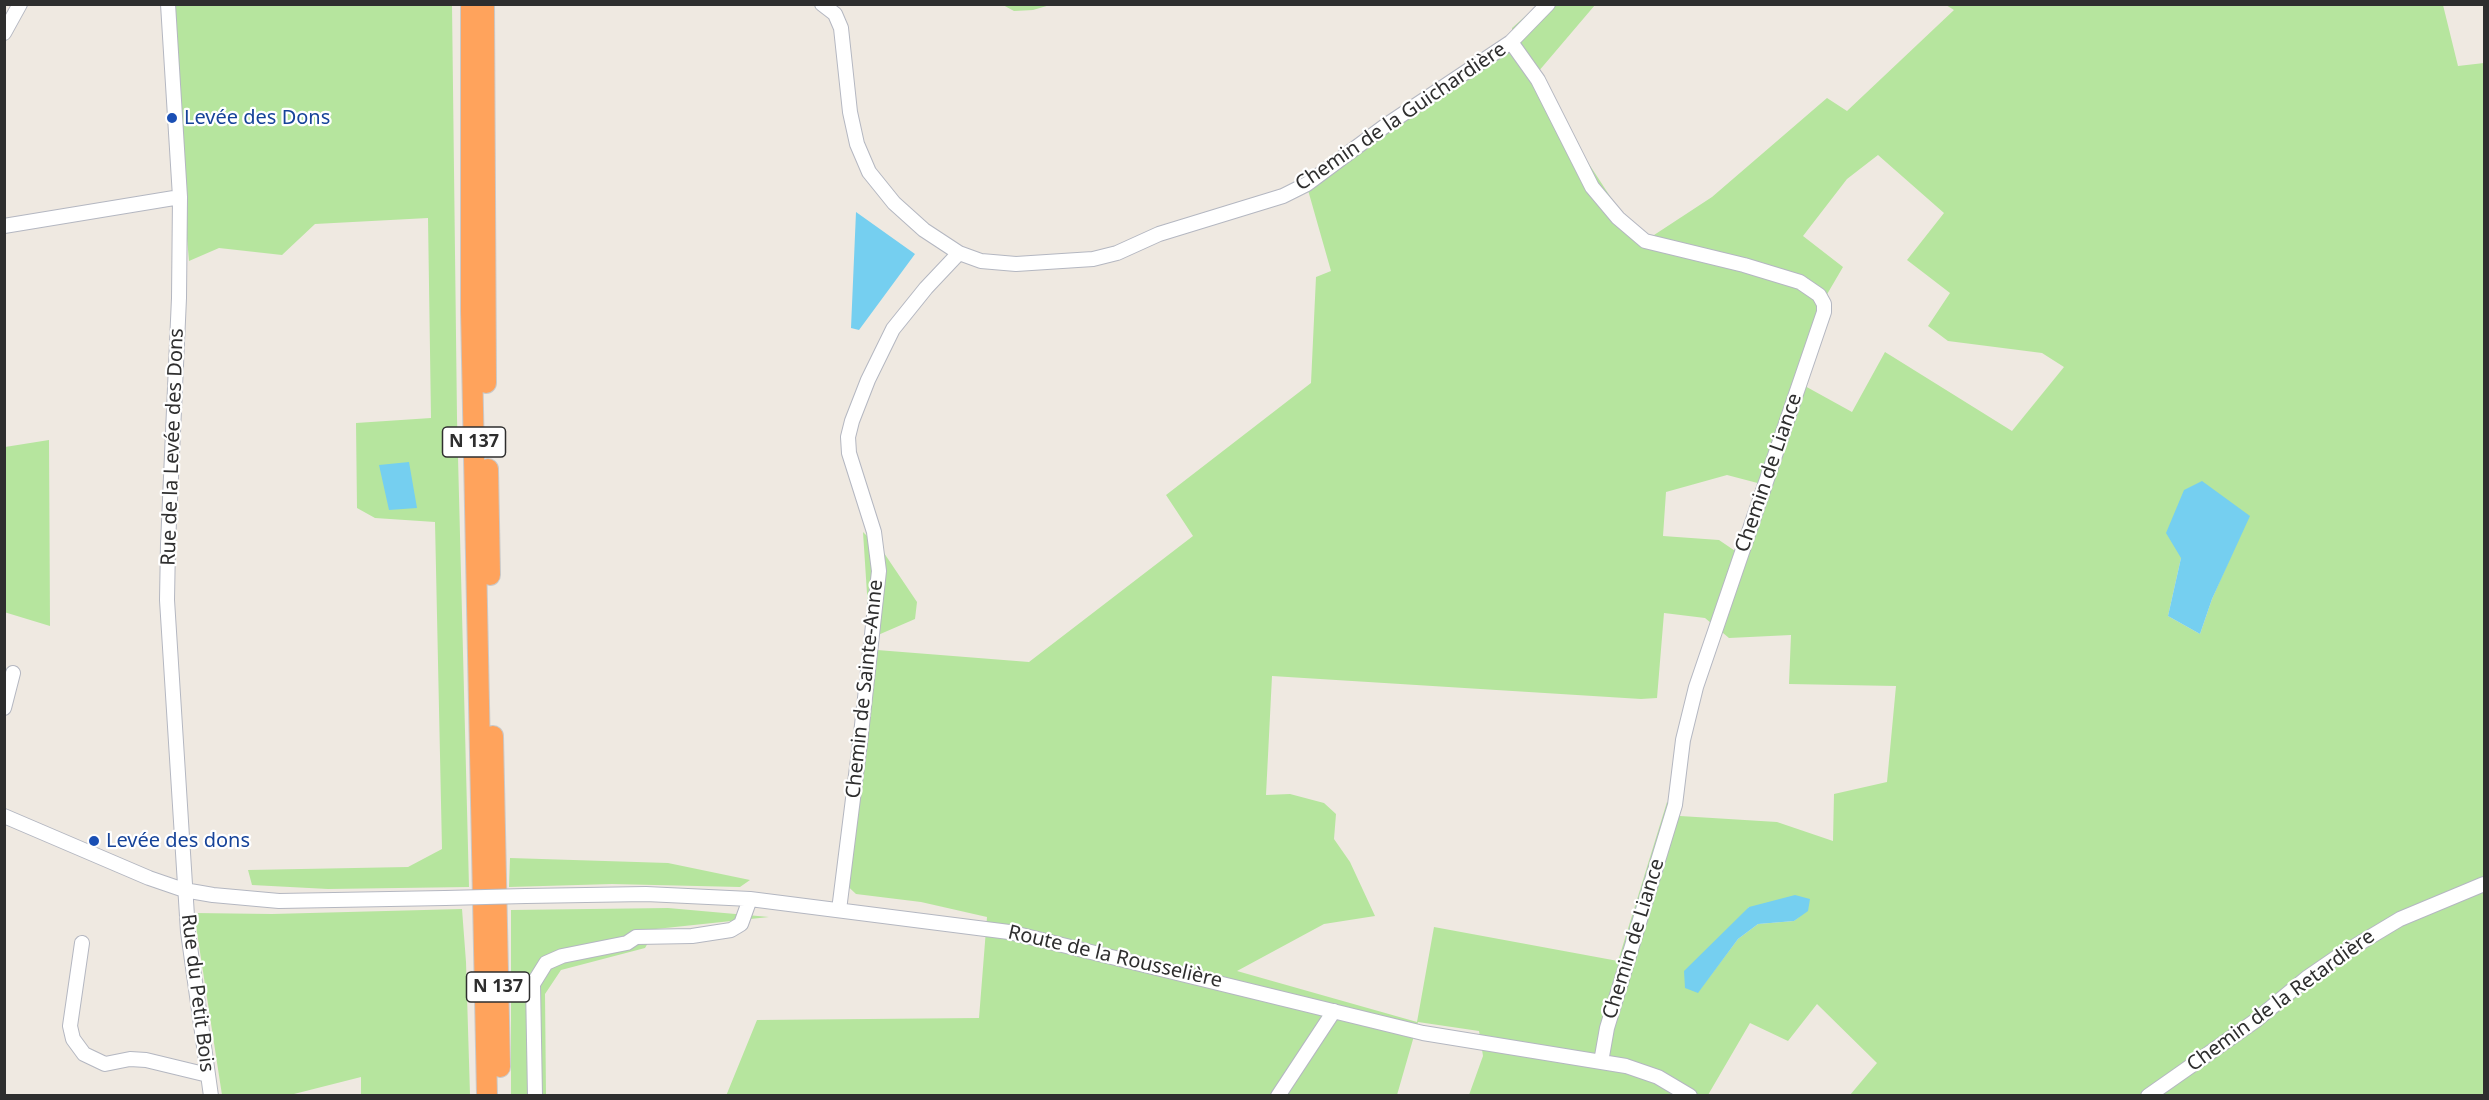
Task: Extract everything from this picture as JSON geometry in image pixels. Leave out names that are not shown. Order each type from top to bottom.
[{"type":"highway","name":"N 137","points":[[471,4],[471,311],[487,1095]]},
{"type":"highway","name":"N 137","points":[[484,4],[486,372],[501,1095]]},
{"type":"street","points":[[4,33],[20,4]]},
{"type":"street","name":"Rue de la Levée des Dons","points":[[168,4],[180,196],[179,298],[167,600],[184,890]]},
{"type":"street","name":"Chemin de la Guichardière","points":[[822,4],[835,14],[841,28],[850,112],[856,144],[869,172],[894,203],[924,230],[959,253],[981,261],[1016,264],[1093,259],[1117,253],[1159,234],[1283,196],[1307,184],[1385,126],[1511,42],[1548,4]]},
{"type":"street","name":"Chemin de Liance","points":[[1511,42],[1538,80],[1592,187],[1618,218],[1645,241],[1744,265],[1800,282],[1819,295],[1824,304],[1824,312],[1696,687],[1683,740],[1675,805],[1607,1028],[1601,1062]]},
{"type":"street","points":[[4,226],[180,196]]},
{"type":"street","name":"Chemin de Sainte-Anne","points":[[838,910],[879,571],[874,532],[849,453],[848,437],[868,380],[893,329],[926,288],[959,253]]},
{"type":"street","points":[[4,708],[14,673]]},
{"type":"street","name":"Route de la Rousselière","points":[[4,816],[149,879],[184,890],[262,900],[646,894],[750,899],[1026,935],[1423,1033],[1601,1062],[1649,1073],[1690,1095]]},
{"type":"street","name":"Chemin de la Retardière","points":[[2148,1095],[2255,1021],[2308,977],[2340,955],[2400,919],[2484,885]]},
{"type":"street","name":"Rue du Petit Bois","points":[[184,890],[211,1095]]},
{"type":"street","points":[[535,1095],[533,984],[546,963],[562,956],[627,943],[636,937],[692,936],[731,930],[741,924],[750,899]]},
{"type":"street","points":[[82,943],[70,1026],[73,1039],[84,1054],[105,1064],[130,1059],[146,1060],[208,1075]]},
{"type":"street","points":[[1278,1095],[1334,1011]]},
{"type":"green space","points":[[175,5],[452,5],[457,418],[469,887],[328,889],[252,885],[248,870],[408,867],[442,849],[435,522],[375,518],[357,508],[356,423],[431,418],[428,218],[315,224],[282,255],[219,248],[189,261],[184,204]]},
{"type":"green space","points":[[1003,5],[1050,5],[1033,10],[1014,11]]},
{"type":"green space","points":[[1538,5],[1595,5],[1538,72],[1585,158],[1621,213],[1651,237],[1712,197],[1827,98],[1847,111],[1954,10],[1946,5],[2443,5],[2458,66],[2484,63],[2484,1095],[1850,1095],[1877,1063],[1817,1004],[1788,1041],[1750,1023],[1708,1095],[1469,1095],[1483,1056],[1479,1031],[1418,1022],[1397,1095],[726,1096],[757,1020],[979,1018],[987,917],[921,902],[856,894],[839,878],[868,609],[863,532],[884,553],[917,602],[915,619],[878,635],[877,650],[1029,662],[1193,536],[1166,495],[1311,383],[1316,277],[1331,271],[1304,176],[1512,35],[1512,28]],"holes":[[[1878,155],[1944,213],[1907,260],[1950,293],[1928,326],[1948,341],[2042,353],[2064,367],[2012,431],[1885,352],[1852,412],[1794,380],[1819,308],[1843,267],[1803,236],[1847,179]],[[1727,475],[1769,486],[1744,557],[1719,540],[1663,536],[1666,492]],[[2249,515],[2212,599],[2200,634],[2168,616],[2181,558]],[[1664,613],[1705,618],[1729,638],[1791,635],[1789,684],[1896,686],[1887,782],[1834,794],[1833,841],[1777,822],[1680,816],[1667,802],[1618,961],[1434,927],[1417,1022],[1237,971],[1324,924],[1375,916],[1350,862],[1334,839],[1336,814],[1324,803],[1290,794],[1266,795],[1272,676],[1641,699],[1657,698]],[[1749,907],[1799,917],[1794,921],[1758,924],[1738,939],[1698,992]]]},
{"type":"green space","points":[[49,440],[50,626],[4,612],[5,447]]},
{"type":"green space","points":[[510,858],[668,863],[750,880],[740,887],[612,884],[509,887]]},
{"type":"green space","points":[[668,908],[769,917],[656,929],[645,948],[561,970],[545,994],[546,1095],[511,1096],[511,910]]},
{"type":"green space","points":[[462,909],[470,1095],[361,1095],[361,1077],[290,1095],[222,1095],[194,913],[272,914]]},
{"type":"water","points":[[856,212],[915,254],[859,330],[851,328]]},
{"type":"water","points":[[409,462],[417,508],[389,510],[379,465]]},
{"type":"water","points":[[2202,481],[2250,516],[2212,599],[2200,634],[2168,616],[2181,558],[2166,533],[2184,490]]},
{"type":"water","points":[[1795,895],[1810,899],[1808,911],[1794,921],[1758,924],[1738,939],[1698,993],[1685,988],[1684,971],[1749,907]]},
{"type":"place","name":"Levée des Dons","points":[[172,118]]},
{"type":"place","name":"Levée des dons","points":[[94,841]]}]
